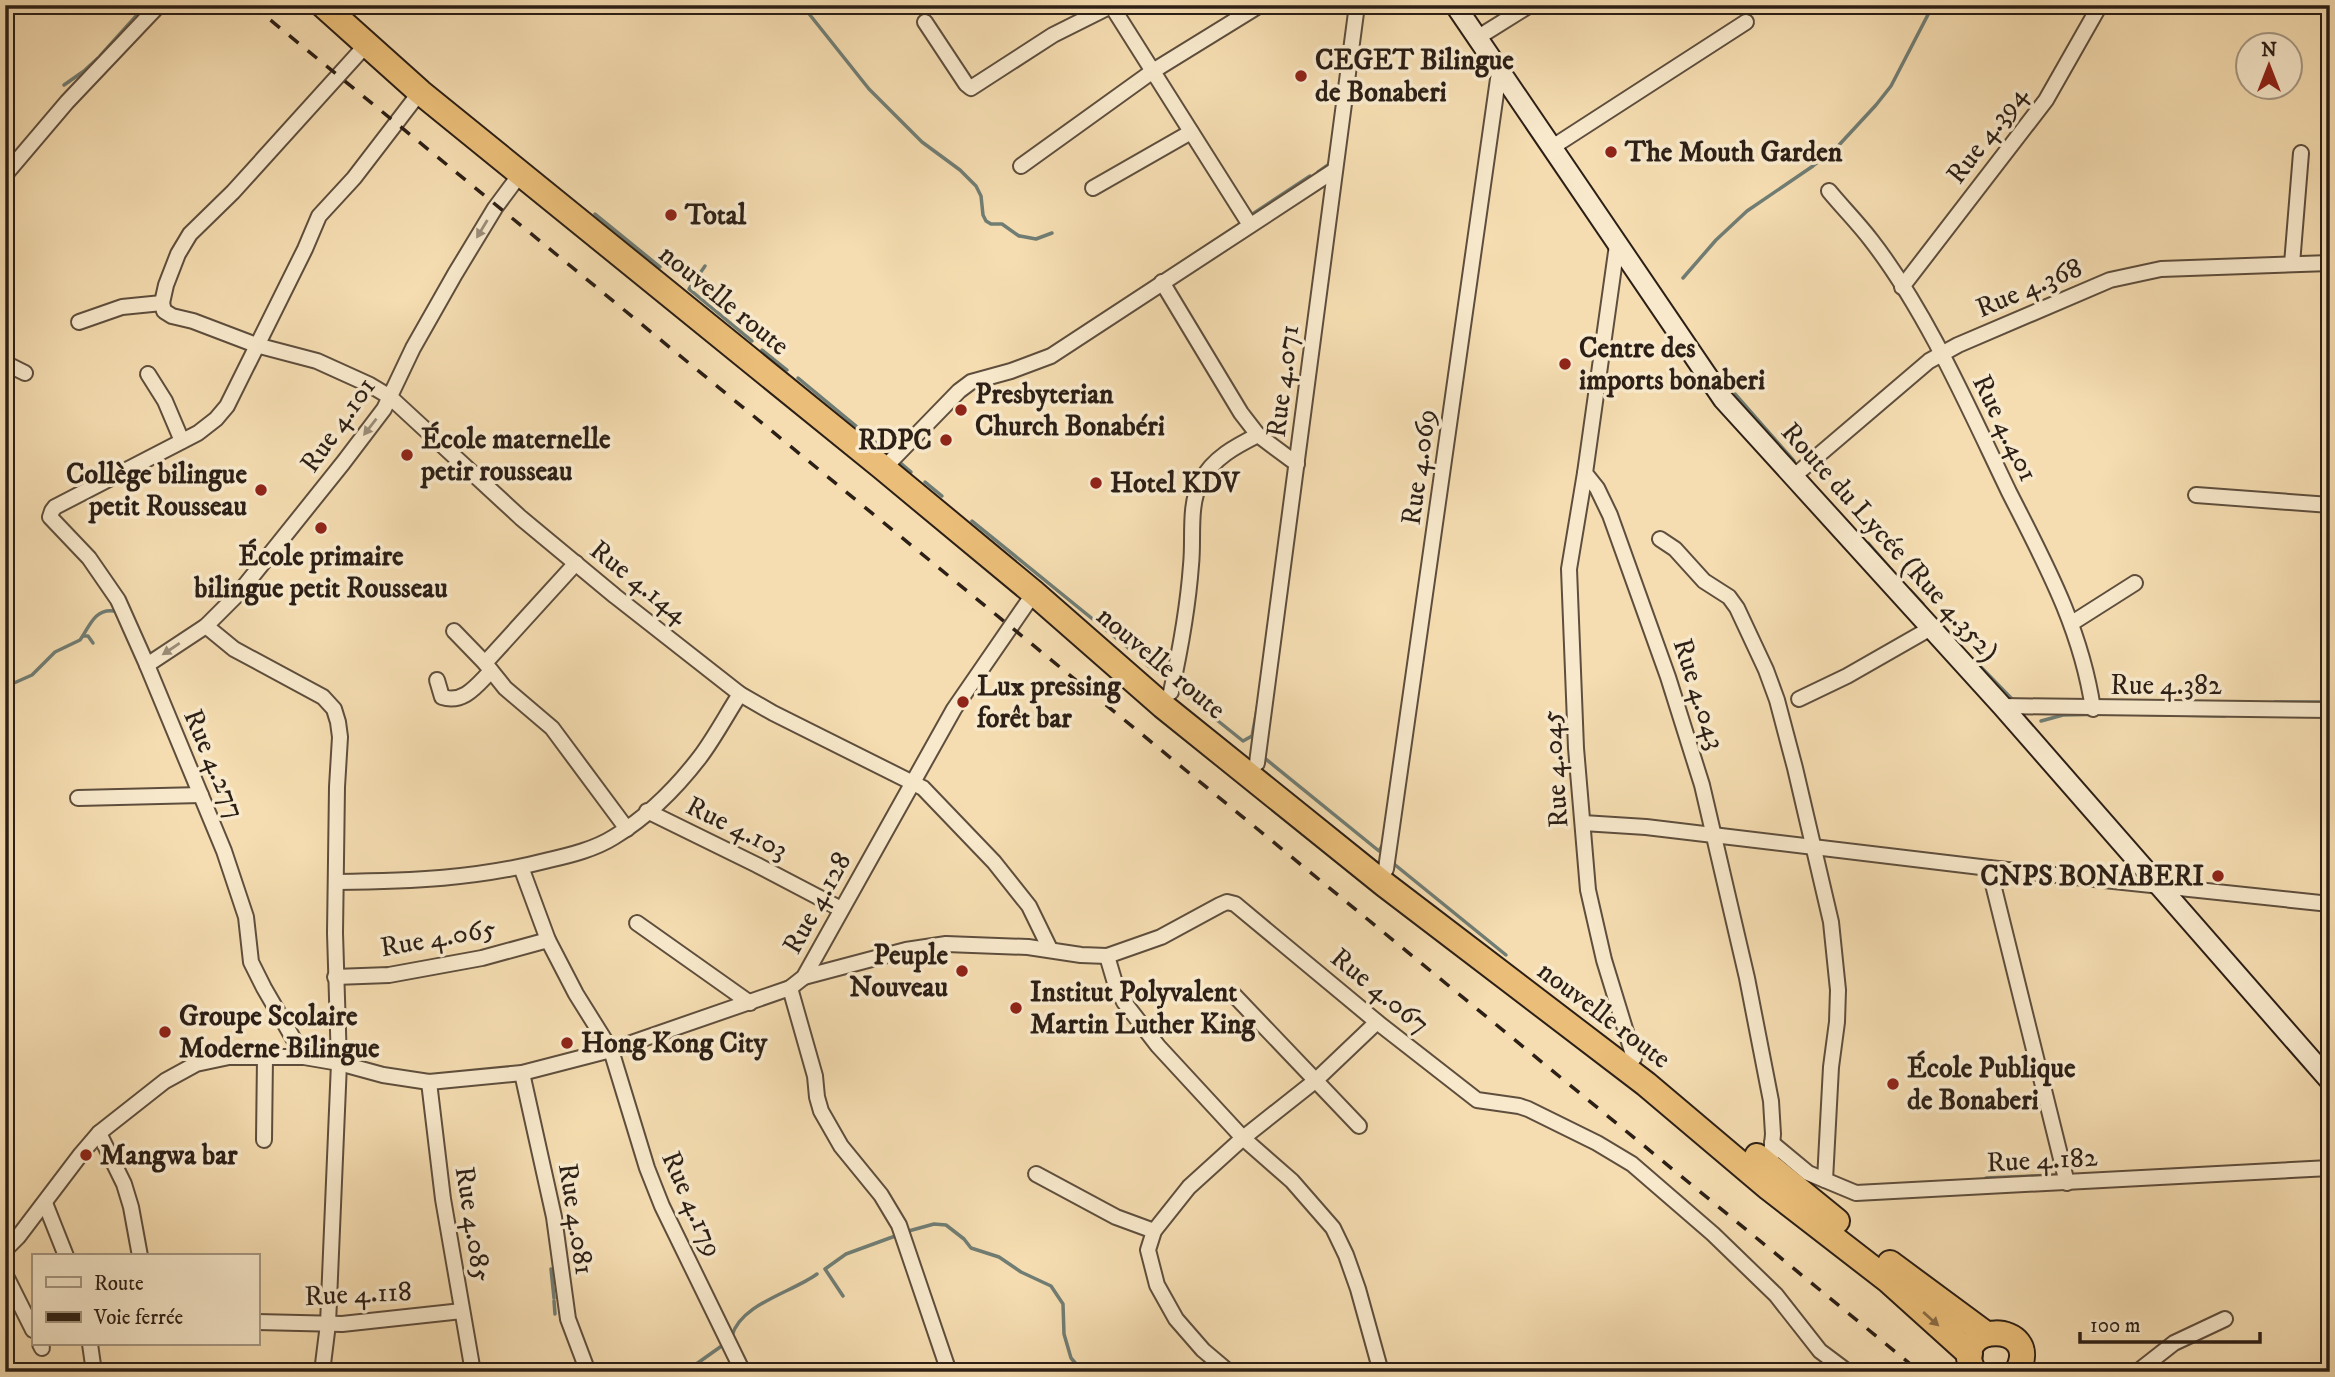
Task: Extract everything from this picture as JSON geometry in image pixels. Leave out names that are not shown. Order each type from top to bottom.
[{"type":"highway","name":"nouvelle route","points":[[323,5],[420,92],[1034,593],[1163,706],[1384,884],[1646,1084],[1769,1188],[1889,1282],[1972,1363]]},
{"type":"highway","name":"nouvelle route","points":[[345,5],[510,147],[1386,869],[1634,1058],[1771,1155],[1810,1198],[1865,1245],[1986,1334],[1999,1332],[2011,1337],[2020,1348],[2023,1368]]},
{"type":"highway","points":[[1972,1363],[1975,1342],[1986,1334]]},
{"type":"main road","name":"Route du Lycée (Rue 4.352)","points":[[1455,5],[1723,399],[2002,706],[2330,1080]]},
{"type":"street","points":[[5,174],[67,102],[159,5]]},
{"type":"street","points":[[925,22],[966,85],[971,88],[1048,38],[1111,5],[1250,225]]},
{"type":"street","points":[[1021,166],[1153,71],[1260,5]]},
{"type":"street","name":"Rue 4.071","points":[[1257,763],[1357,5]]},
{"type":"street","points":[[1477,38],[1530,5]]},
{"type":"street","name":"Rue 4.394","points":[[1902,287],[2046,100],[2097,7]]},
{"type":"street","points":[[1551,148],[1746,22]]},
{"type":"street","points":[[79,322],[122,307],[162,303],[178,254],[190,234],[233,192],[366,45]]},
{"type":"street","name":"Rue 4.069","points":[[1386,869],[1499,72]]},
{"type":"street","points":[[148,374],[165,401],[182,441],[216,419],[227,406],[323,209],[354,178],[420,92]]},
{"type":"street","points":[[1093,188],[1191,132]]},
{"type":"street","points":[[2291,264],[2301,153]]},
{"type":"street","points":[[892,460],[971,382],[1051,356],[1335,170]]},
{"type":"street","name":"Rue 4.101","points":[[147,665],[206,625],[238,594],[384,409],[413,348],[495,208],[521,173]]},
{"type":"street","name":"Rue 4.401","points":[[1829,191],[1872,241],[1941,354],[2072,623],[2087,671],[2093,709]]},
{"type":"street","points":[[1585,473],[1617,245]]},
{"type":"street","name":"Rue 4.368","points":[[1793,477],[1929,361],[2110,280],[2161,269],[2330,263]]},
{"type":"street","points":[[1162,282],[1241,413],[1258,435],[1297,464]]},
{"type":"street","name":"Rue 4.144","points":[[162,303],[164,311],[172,316],[193,321],[256,345],[317,361],[390,397],[511,510],[740,694],[773,713],[913,781],[938,802],[994,862],[1029,906],[1050,949]]},
{"type":"street","points":[[5,363],[24,373]]},
{"type":"street","points":[[1171,692],[1191,565],[1194,505],[1199,483],[1211,465],[1235,447],[1258,435]]},
{"type":"street","name":"Rue 4.277","points":[[182,441],[55,507],[50,517],[89,558],[117,600],[147,665],[224,851],[246,917],[251,962],[304,1057]]},
{"type":"street","name":"Rue 4.045","points":[[1585,473],[1569,569],[1576,748],[1588,890],[1604,960],[1634,1058]]},
{"type":"street","name":"Rue 4.043","points":[[1585,473],[1597,488],[1610,515],[1664,665],[1702,785],[1747,978],[1771,1101],[1771,1155]]},
{"type":"street","points":[[2196,495],[2330,505]]},
{"type":"street","points":[[1660,539],[1675,549],[1704,581],[1729,597],[1737,608],[1777,700],[1831,922],[1838,990],[1825,1180]]},
{"type":"street","points":[[437,680],[442,697],[452,699],[466,695],[576,564]]},
{"type":"street","points":[[2072,623],[2135,583]]},
{"type":"street","name":"Rue 4.128","points":[[5,1250],[99,1133],[165,1081],[196,1064],[229,1058],[304,1057],[383,1075],[429,1082],[522,1073],[611,1050],[790,988],[804,977],[954,709],[1034,593]]},
{"type":"street","points":[[206,625],[234,649],[323,697],[334,709],[338,722],[340,737],[335,977],[339,1063],[328,1324],[322,1372]]},
{"type":"street","points":[[1799,699],[1847,676],[1931,628]]},
{"type":"street","points":[[454,631],[505,688],[552,729],[626,829]]},
{"type":"street","points":[[337,882],[451,878],[521,867],[579,853],[611,839],[674,787],[701,756],[740,694]]},
{"type":"street","name":"Rue 4.382","points":[[2002,706],[2330,710]]},
{"type":"street","points":[[78,798],[201,795]]},
{"type":"street","name":"Rue 4.103","points":[[647,811],[841,909]]},
{"type":"street","points":[[1583,823],[1646,827],[1989,868],[2330,904]]},
{"type":"street","name":"Rue 4.179","points":[[521,867],[548,940],[576,994],[611,1050],[647,1168],[662,1206],[743,1372]]},
{"type":"street","points":[[1989,868],[2067,1183]]},
{"type":"street","name":"Rue 4.067","points":[[804,977],[906,950],[946,944],[1050,949],[1107,956],[1161,937],[1227,902],[1235,904],[1377,1022],[1477,1100],[1519,1105],[1597,1143],[1632,1164],[1722,1243],[1776,1295],[1820,1351],[1848,1372]]},
{"type":"street","points":[[637,923],[750,1003]]},
{"type":"street","name":"Rue 4.065","points":[[335,977],[402,972],[482,958],[548,940]]},
{"type":"street","points":[[1107,956],[1124,1002],[1158,1046],[1243,1138],[1292,1181],[1333,1228],[1358,1289],[1381,1372]]},
{"type":"street","points":[[790,988],[816,1076],[821,1111],[841,1146],[881,1195],[899,1225],[949,1372]]},
{"type":"street","points":[[1234,995],[1359,1126]]},
{"type":"street","points":[[1229,1372],[1203,1350],[1177,1319],[1157,1285],[1148,1250],[1154,1231],[1189,1187],[1243,1138],[1315,1081],[1377,1022]]},
{"type":"street","points":[[264,1140],[265,1057]]},
{"type":"street","name":"Rue 4.081","points":[[522,1073],[554,1217],[568,1319],[588,1372]]},
{"type":"street","name":"Rue 4.085","points":[[429,1082],[443,1199],[473,1372]]},
{"type":"street","points":[[99,1133],[124,1184],[140,1254]]},
{"type":"street","name":"Rue 4.182","points":[[1771,1155],[1856,1193],[2330,1168]]},
{"type":"street","points":[[1036,1174],[1116,1217],[1154,1231]]},
{"type":"street","points":[[45,1203],[65,1254]]},
{"type":"street","points":[[5,1274],[32,1328]]},
{"type":"street","name":"Rue 4.118","points":[[259,1322],[328,1324],[462,1311]]},
{"type":"street","points":[[2137,1372],[2174,1343],[2225,1319]]},
{"type":"street","points":[[90,1346],[94,1372]]},
{"type":"waterway","points":[[100,56],[146,5]]},
{"type":"waterway","points":[[802,5],[869,89],[922,142],[960,170],[976,186],[986,221],[1002,224],[1019,236]]},
{"type":"waterway","points":[[1683,278],[1716,240],[1747,211],[1839,145],[1876,105],[1891,86],[1933,5]]},
{"type":"waterway","points":[[85,70],[98,58]]},
{"type":"waterway","points":[[64,85],[84,71]]},
{"type":"waterway","points":[[1318,172],[1331,160]]},
{"type":"waterway","points":[[1254,213],[1310,176]]},
{"type":"waterway","points":[[595,214],[660,267]]},
{"type":"waterway","points":[[1020,236],[1036,239],[1052,233]]},
{"type":"waterway","points":[[705,266],[689,289],[752,341]]},
{"type":"waterway","points":[[762,350],[787,370]]},
{"type":"waterway","points":[[798,378],[891,455]]},
{"type":"waterway","points":[[1735,394],[1794,461]]},
{"type":"waterway","points":[[897,460],[911,472]]},
{"type":"waterway","points":[[925,482],[942,496]]},
{"type":"waterway","points":[[972,521],[1132,651]]},
{"type":"waterway","points":[[1868,543],[1895,574]]},
{"type":"waterway","points":[[1910,590],[1923,604]]},
{"type":"waterway","points":[[14,683],[32,675],[55,652],[80,640],[97,616],[114,611]]},
{"type":"waterway","points":[[1942,625],[1953,638]]},
{"type":"waterway","points":[[83,636],[88,636],[93,643]]},
{"type":"waterway","points":[[1973,659],[2013,700]]},
{"type":"waterway","points":[[1147,665],[1165,678]]},
{"type":"waterway","points":[[1177,688],[1243,741],[1252,736],[1258,704]]},
{"type":"waterway","points":[[2275,702],[2329,702]]},
{"type":"waterway","points":[[2041,721],[2063,715],[2113,714]]},
{"type":"waterway","points":[[2124,714],[2225,716]]},
{"type":"waterway","points":[[1262,756],[1379,851],[1383,844]]},
{"type":"waterway","points":[[1394,860],[1394,864],[1506,955]]},
{"type":"waterway","points":[[1986,1178],[2055,1175]]},
{"type":"waterway","points":[[905,1232],[934,1224],[946,1225],[971,1248],[999,1257],[1021,1272],[1051,1286],[1063,1304],[1064,1334],[1071,1358],[1083,1372]]},
{"type":"waterway","points":[[843,1296],[825,1269],[846,1254],[898,1235]]},
{"type":"waterway","points":[[551,1269],[554,1298]]},
{"type":"waterway","points":[[732,1336],[745,1315],[817,1274]]},
{"type":"waterway","points":[[554,1301],[555,1314]]},
{"type":"waterway","points":[[685,1372],[723,1345]]},
{"type":"railway","points":[[252,5],[1920,1372]]},
{"type":"place","name":"CEGET Bilingue de Bonaberi","points":[[1301,76]]},
{"type":"place","name":"The Mouth Garden","points":[[1611,152]]},
{"type":"place","name":"Total","points":[[671,215]]},
{"type":"place","name":"Centre des imports bonaberi","points":[[1565,364]]},
{"type":"place","name":"Presbyterian Church Bonabéri","points":[[961,410]]},
{"type":"place","name":"RDPC","points":[[946,440]]},
{"type":"place","name":"École maternelle petir rousseau","points":[[407,455]]},
{"type":"place","name":"Hotel KDV","points":[[1096,483]]},
{"type":"place","name":"Collège bilingue petit Rousseau","points":[[261,490]]},
{"type":"place","name":"École primaire bilingue petit Rousseau","points":[[321,528]]},
{"type":"place","name":"Lux pressing forêt bar","points":[[963,702]]},
{"type":"place","name":"CNPS BONABERI","points":[[2218,876]]},
{"type":"place","name":"Peuple Nouveau","points":[[962,971]]},
{"type":"place","name":"Institut Polyvalent Martin Luther King","points":[[1016,1008]]},
{"type":"place","name":"Groupe Scolaire Moderne Bilingue","points":[[165,1032]]},
{"type":"place","name":"Hong Kong City","points":[[567,1043]]},
{"type":"place","name":"École Publique de Bonaberi","points":[[1893,1084]]},
{"type":"place","name":"Mangwa bar","points":[[86,1155]]}]
